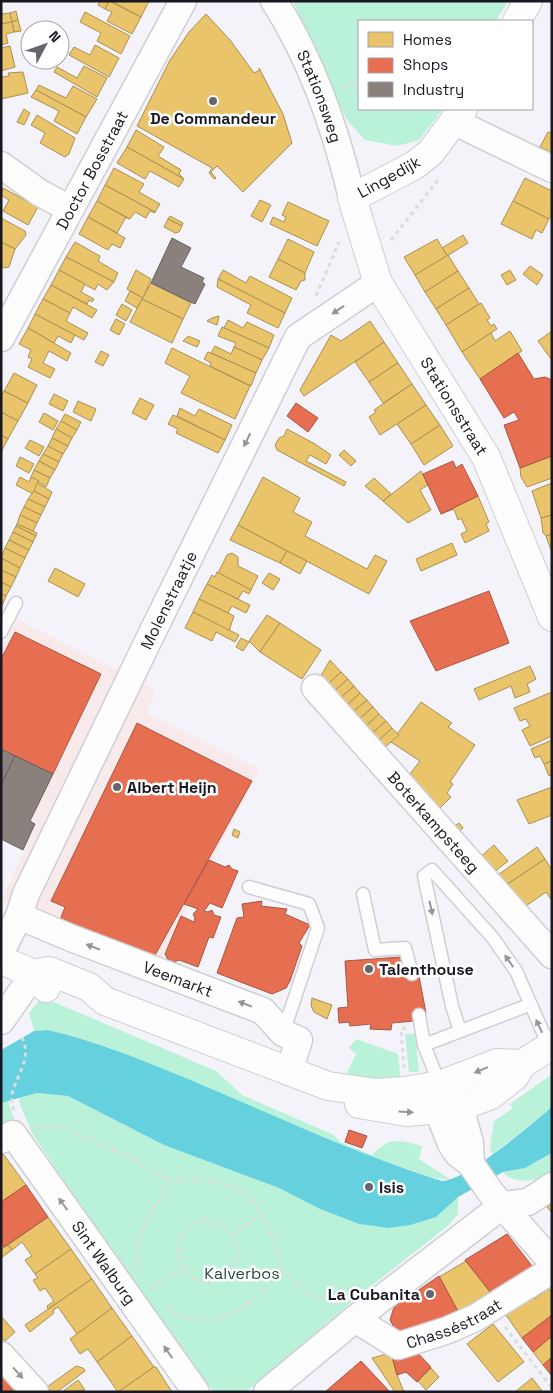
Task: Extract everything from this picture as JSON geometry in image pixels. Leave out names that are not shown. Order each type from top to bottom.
[{"type":"street","name":"Doctor Bosstraat","points":[[1,338],[183,1]]},
{"type":"street","name":"Stationsweg","points":[[274,1],[293,30],[308,66],[340,148],[352,198]]},
{"type":"street","points":[[518,20],[528,1]]},
{"type":"street","points":[[459,116],[552,169]]},
{"type":"street","name":"Lingedijk","points":[[352,198],[415,165],[431,152],[459,116]]},
{"type":"street","points":[[1,165],[40,193],[70,209]]},
{"type":"street","name":"Stationsstraat","points":[[352,198],[375,274],[486,457],[552,617]]},
{"type":"street","name":"Molenstraatje","points":[[1,952],[19,916],[26,894],[146,644],[298,338],[375,274]]},
{"type":"street","name":"Boterkampsteeg","points":[[315,688],[552,955]]},
{"type":"street","name":"Veemarkt","points":[[19,916],[71,938],[264,1011],[283,1033],[299,1040],[308,1079]]},
{"type":"street","points":[[1,960],[34,974],[46,988],[57,993],[81,1001],[105,1001],[308,1079],[344,1099],[379,1109],[408,1112],[446,1101],[497,1063],[522,1064],[550,1046]]},
{"type":"street","points":[[1,1021],[34,974]]},
{"type":"street","points":[[308,1079],[376,1093],[405,1091],[446,1101]]},
{"type":"street","points":[[446,1101],[451,1144],[458,1154],[471,1164],[497,1199],[552,1262]]},
{"type":"street","name":"Sint Walburg","points":[[15,1134],[196,1392]]},
{"type":"street","points":[[267,1392],[497,1199],[528,1202],[552,1186]]},
{"type":"street","name":"Chasséstraat","points":[[355,1319],[398,1346],[448,1330],[490,1308],[552,1270]]},
{"type":"street","points":[[1,1355],[35,1392]]},
{"type":"lane","points":[[1,632],[16,603]]},
{"type":"lane","points":[[460,1031],[452,1006],[424,876],[432,870],[493,938],[516,971],[529,1005],[550,1046]]},
{"type":"lane","points":[[249,888],[309,904],[318,928],[283,1033]]},
{"type":"lane","points":[[362,894],[375,950],[405,948],[412,974]]},
{"type":"lane","points":[[424,1044],[529,1005]]},
{"type":"lane","points":[[420,1021],[424,1044],[446,1101]]},
{"type":"path","points":[[375,274],[439,179]]},
{"type":"path","points":[[313,302],[340,241]]},
{"type":"path","points":[[405,1091],[401,1029],[420,1021]]},
{"type":"path","points":[[12,1106],[14,1087],[23,1069],[26,1056],[22,1037]]},
{"type":"path","points":[[15,1134],[63,1127],[126,1155],[149,1170],[170,1180],[206,1180],[235,1188],[247,1196],[262,1214],[275,1239],[279,1255],[278,1269],[261,1292],[235,1312],[207,1322],[177,1314],[162,1301]]},
{"type":"path","points":[[142,1274],[137,1258],[139,1233],[162,1198],[170,1180]]},
{"type":"path","points":[[232,1234],[262,1214]]},
{"type":"path","points":[[202,1220],[226,1227],[232,1234],[236,1243],[236,1262],[232,1270],[221,1279],[210,1283],[203,1283],[196,1280],[184,1268],[178,1252],[181,1237],[188,1227],[202,1220]]},
{"type":"path","points":[[151,1289],[184,1268]]},
{"type":"path","points":[[278,1269],[309,1294],[340,1305],[355,1319]]},
{"type":"path","points":[[146,1283],[157,1295]]},
{"type":"path","points":[[490,1308],[552,1388]]},
{"type":"shaded area","points":[[17,619],[156,690],[146,713],[260,769],[159,962],[2,900],[37,823],[1,807],[1,650]]},
{"type":"green space","points":[[293,1],[508,1],[497,20],[358,20],[358,110],[442,110],[419,140],[397,146],[365,140],[348,121]]},
{"type":"green space","points":[[42,997],[216,1071],[242,1095],[334,1135],[340,1142],[372,1155],[389,1142],[400,1141],[422,1146],[419,1159],[451,1180],[430,1177],[364,1154],[108,1047],[49,1030],[34,1031],[29,1013]]},
{"type":"green space","points":[[405,1034],[415,1034],[419,1072],[409,1072]]},
{"type":"green space","points":[[356,1039],[398,1054],[401,1083],[346,1075],[356,1054],[349,1048]]},
{"type":"green space","points":[[552,1074],[552,1107],[492,1155],[490,1147],[494,1121],[513,1108],[510,1104]]},
{"type":"green space","name":"Kalverbos","points":[[37,1093],[68,1096],[164,1145],[279,1188],[320,1209],[359,1224],[388,1228],[458,1197],[458,1214],[449,1225],[355,1299],[246,1392],[214,1392],[135,1288],[32,1133],[19,1102],[20,1098]]},
{"type":"green space","points":[[8,1101],[16,1125],[1,1132],[1,1103]]},
{"type":"green space","points":[[552,1153],[552,1174],[533,1180],[520,1180],[513,1179],[503,1172],[529,1165]]},
{"type":"water","points":[[48,1030],[101,1045],[136,1058],[377,1159],[442,1181],[467,1172],[482,1162],[552,1107],[552,1153],[525,1168],[503,1172],[458,1197],[436,1217],[410,1225],[388,1228],[359,1224],[320,1209],[279,1188],[164,1145],[68,1096],[37,1093],[1,1103],[1,1050],[34,1031]]},
{"type":"building: Homes","points":[[100,1],[109,1],[105,9],[98,5]]},
{"type":"building: Homes","points":[[109,1],[141,17],[132,34],[107,21],[112,12],[105,9]]},
{"type":"building: Homes","points":[[111,1],[149,1],[141,17]]},
{"type":"building: Homes","points":[[1,11],[2,14],[10,13],[12,22],[1,24]]},
{"type":"building: Homes","points":[[16,11],[18,20],[12,22],[10,13]]},
{"type":"building: Homes","points":[[85,12],[130,36],[121,54],[97,41],[101,33],[80,22]]},
{"type":"building: Homes","name":"De Commandeur","points":[[206,14],[230,40],[254,73],[260,70],[259,68],[283,114],[292,143],[243,192],[217,166],[211,172],[216,178],[214,179],[209,173],[212,168],[137,126],[170,60],[189,32]]},
{"type":"building: Homes","points":[[18,20],[20,31],[14,32],[12,22]]},
{"type":"building: Homes","points":[[12,22],[14,32],[6,34],[8,43],[1,45],[1,24]]},
{"type":"building: Homes","points":[[95,45],[119,58],[109,77],[70,56],[70,53],[74,47],[90,55]]},
{"type":"building: Homes","points":[[10,46],[15,67],[1,71],[1,48]]},
{"type":"building: Homes","points":[[84,66],[107,78],[97,97],[54,72],[55,70],[62,70],[77,78]]},
{"type":"building: Homes","points":[[23,72],[28,93],[1,99],[1,77],[9,76],[8,73]]},
{"type":"building: Homes","points":[[39,85],[66,98],[73,86],[97,99],[86,117],[36,90]]},
{"type":"building: Homes","points":[[36,90],[86,117],[77,134],[54,121],[59,111],[31,97]]},
{"type":"building: Homes","points":[[24,109],[30,113],[24,125],[17,122]]},
{"type":"building: Homes","points":[[37,115],[75,138],[69,154],[65,157],[40,143],[45,133],[31,125]]},
{"type":"building: Homes","points":[[136,130],[164,147],[158,156],[181,170],[179,174],[184,179],[127,147]]},
{"type":"building: Homes","points":[[548,132],[552,133],[552,153],[540,147]]},
{"type":"building: Homes","points":[[127,147],[184,179],[179,187],[150,171],[145,179],[117,163]]},
{"type":"building: Homes","points":[[114,168],[144,184],[139,192],[160,204],[155,212],[105,185]]},
{"type":"building: Homes","points":[[525,178],[552,191],[552,214],[549,219],[513,201]]},
{"type":"building: Homes","points":[[105,185],[155,213],[150,211],[146,218],[135,212],[130,219],[97,201]]},
{"type":"building: Homes","points":[[3,188],[38,207],[28,225],[3,211],[9,200],[1,195]]},
{"type":"building: Homes","points":[[260,200],[271,205],[262,222],[251,216]]},
{"type":"building: Homes","points":[[97,201],[126,217],[117,233],[88,217]]},
{"type":"building: Homes","points":[[513,201],[549,219],[542,233],[536,230],[532,239],[501,224]]},
{"type":"building: Homes","points":[[288,202],[329,221],[317,246],[270,224],[273,217],[284,222],[286,217],[282,215]]},
{"type":"building: Homes","points":[[170,216],[183,223],[182,226],[168,219]]},
{"type":"building: Homes","points":[[88,217],[125,238],[120,248],[112,244],[108,250],[79,234]]},
{"type":"building: Homes","points":[[1,218],[25,231],[26,235],[15,249],[1,242]]},
{"type":"building: Homes","points":[[168,219],[182,226],[179,232],[175,233],[164,227]]},
{"type":"building: Homes","points":[[463,235],[468,243],[447,256],[442,248]]},
{"type":"building: Homes","points":[[288,239],[314,252],[305,273],[278,259]]},
{"type":"building: Homes","points":[[437,239],[447,256],[415,275],[404,257]]},
{"type":"building: Homes","points":[[1,242],[15,249],[9,267],[4,268],[1,266]]},
{"type":"building: Homes","points":[[75,242],[100,256],[98,261],[118,273],[114,282],[66,257]]},
{"type":"building: Homes","points":[[448,255],[458,271],[425,292],[415,275]]},
{"type":"building: Homes","points":[[66,257],[114,282],[107,290],[98,284],[95,290],[59,270]]},
{"type":"building: Homes","points":[[278,259],[305,273],[305,280],[301,281],[296,290],[269,277]]},
{"type":"building: Homes","points":[[530,266],[543,275],[537,285],[523,274]]},
{"type":"building: Homes","points":[[59,270],[85,284],[81,292],[94,299],[92,302],[89,300],[87,304],[51,285]]},
{"type":"building: Homes","points":[[136,270],[151,279],[143,298],[127,289]]},
{"type":"building: Homes","points":[[223,270],[246,283],[250,276],[292,298],[285,313],[218,279]]},
{"type":"building: Homes","points":[[510,270],[516,280],[507,285],[501,275]]},
{"type":"building: Homes","points":[[458,271],[469,288],[436,309],[425,292]]},
{"type":"building: Homes","points":[[218,279],[285,313],[278,328],[247,313],[251,305],[217,287]]},
{"type":"building: Homes","points":[[151,283],[191,303],[183,319],[142,299]]},
{"type":"building: Homes","points":[[51,285],[97,310],[92,318],[73,307],[70,313],[43,299]]},
{"type":"building: Homes","points":[[469,288],[479,304],[446,325],[436,309]]},
{"type":"building: Homes","points":[[130,291],[143,298],[137,308],[125,301]]},
{"type":"building: Homes","points":[[43,299],[70,313],[66,321],[88,333],[84,340],[35,314]]},
{"type":"building: Homes","points":[[142,299],[183,319],[172,343],[130,322]]},
{"type":"building: Homes","points":[[481,303],[490,318],[487,320],[491,326],[494,324],[497,329],[462,352],[446,325]]},
{"type":"building: Homes","points":[[122,304],[132,310],[126,321],[116,315]]},
{"type":"building: Homes","points":[[35,314],[75,335],[71,343],[58,336],[54,343],[28,328]]},
{"type":"building: Homes","points":[[219,316],[217,325],[207,321],[212,318]]},
{"type":"building: Homes","points":[[116,319],[125,324],[119,335],[110,330]]},
{"type":"building: Homes","points":[[228,320],[243,328],[247,322],[274,335],[269,348],[224,328]]},
{"type":"building: Homes","points":[[370,321],[384,342],[304,396],[300,390],[331,335],[341,341]]},
{"type":"building: Homes","points":[[222,327],[269,348],[262,360],[234,347],[236,343],[218,336]]},
{"type":"building: Homes","points":[[28,328],[71,353],[67,361],[49,351],[43,363],[55,369],[50,378],[28,367],[32,359],[28,357],[31,350],[19,344]]},
{"type":"building: Homes","points":[[510,331],[522,351],[480,379],[462,352],[491,333],[495,341]]},
{"type":"building: Homes","points":[[552,331],[552,359],[551,359],[538,341]]},
{"type":"building: Homes","points":[[188,336],[200,341],[197,347],[183,341]]},
{"type":"building: Homes","points":[[384,342],[398,363],[369,382],[355,362]]},
{"type":"building: Homes","points":[[215,346],[231,354],[234,347],[262,360],[256,373],[211,353]]},
{"type":"building: Homes","points":[[172,348],[250,386],[235,419],[181,393],[190,376],[165,363]]},
{"type":"building: Homes","points":[[101,351],[109,355],[103,366],[95,362]]},
{"type":"building: Homes","points":[[208,352],[256,373],[251,386],[210,366],[211,363],[204,359]]},
{"type":"building: Homes","points":[[398,363],[412,384],[383,403],[369,382]]},
{"type":"building: Homes","points":[[14,373],[37,385],[28,403],[4,391]]},
{"type":"building: Homes","points":[[412,384],[426,405],[380,435],[369,417],[376,412],[374,410]]},
{"type":"building: Homes","points":[[4,391],[28,403],[18,421],[1,412],[1,397]]},
{"type":"building: Homes","points":[[54,394],[68,401],[63,411],[49,404]]},
{"type":"building: Homes","points":[[140,398],[154,405],[146,420],[132,413]]},
{"type":"building: Homes","points":[[78,401],[96,409],[91,421],[73,412]]},
{"type":"building: Homes","points":[[426,405],[440,425],[411,444],[397,424]]},
{"type":"building: Homes","points":[[180,408],[195,416],[199,409],[232,425],[225,440],[177,416]]},
{"type":"building: Homes","points":[[1,412],[18,421],[8,439],[1,435]]},
{"type":"building: Homes","points":[[44,413],[58,421],[53,430],[39,422]]},
{"type":"building: Homes","points":[[65,414],[81,422],[77,430],[61,421]]},
{"type":"building: Homes","points":[[173,415],[225,440],[218,453],[176,433],[178,429],[168,424]]},
{"type":"building: Homes","points":[[61,421],[77,430],[72,438],[56,429]]},
{"type":"building: Homes","points":[[440,425],[453,446],[424,465],[411,444]]},
{"type":"building: Homes","points":[[56,429],[72,438],[68,446],[52,438]]},
{"type":"building: Homes","points":[[287,429],[331,455],[326,464],[310,455],[306,461],[346,482],[344,486],[277,450],[275,445],[279,438],[284,436]]},
{"type":"building: Homes","points":[[1,435],[8,439],[1,452]]},
{"type":"building: Homes","points":[[52,438],[68,446],[63,454],[48,446]]},
{"type":"building: Homes","points":[[30,440],[44,447],[39,456],[25,448]]},
{"type":"building: Homes","points":[[48,446],[63,454],[59,462],[43,454]]},
{"type":"building: Homes","points":[[344,450],[356,461],[351,466],[339,455]]},
{"type":"building: Homes","points":[[43,454],[59,462],[55,470],[39,461]]},
{"type":"building: Homes","points":[[552,456],[552,478],[527,487],[521,477],[520,468]]},
{"type":"building: Homes","points":[[20,457],[34,464],[29,473],[16,466]]},
{"type":"building: Homes","points":[[39,461],[55,470],[50,478],[34,470]]},
{"type":"building: Homes","points":[[34,470],[50,478],[46,487],[31,477]]},
{"type":"building: Homes","points":[[421,471],[428,485],[420,490],[431,510],[408,523],[383,501]]},
{"type":"building: Homes","points":[[20,477],[29,482],[31,477],[39,481],[33,494],[16,485]]},
{"type":"building: Homes","points":[[263,477],[300,498],[293,512],[312,522],[305,536],[367,569],[375,555],[387,561],[369,594],[238,525]]},
{"type":"building: Homes","points":[[374,478],[391,494],[383,501],[365,486]]},
{"type":"building: Homes","points":[[37,483],[52,492],[49,499],[34,491]]},
{"type":"building: Homes","points":[[552,483],[552,515],[541,518],[532,491]]},
{"type":"building: Homes","points":[[34,491],[49,499],[45,507],[28,499]]},
{"type":"building: Homes","points":[[478,496],[489,522],[486,524],[489,531],[465,543],[461,534],[467,531],[461,518],[458,520],[454,509],[441,514]]},
{"type":"building: Homes","points":[[28,499],[45,507],[41,515],[24,507]]},
{"type":"building: Homes","points":[[24,507],[41,515],[37,523],[20,515]]},
{"type":"building: Homes","points":[[20,515],[37,523],[33,531],[17,524]]},
{"type":"building: Homes","points":[[552,515],[552,534],[546,536],[543,533],[541,518]]},
{"type":"building: Homes","points":[[17,524],[37,533],[36,536],[16,526]]},
{"type":"building: Homes","points":[[238,525],[287,551],[280,563],[230,540]]},
{"type":"building: Homes","points":[[16,526],[36,536],[33,542],[13,532]]},
{"type":"building: Homes","points":[[13,532],[33,542],[29,550],[9,540]]},
{"type":"building: Homes","points":[[552,534],[552,553],[546,536]]},
{"type":"building: Homes","points":[[9,540],[29,550],[25,558],[5,548]]},
{"type":"building: Homes","points":[[452,543],[457,555],[421,571],[416,559]]},
{"type":"building: Homes","points":[[5,548],[25,558],[20,568],[1,558]]},
{"type":"building: Homes","points":[[287,551],[307,561],[300,574],[280,563]]},
{"type":"building: Homes","points":[[232,553],[238,557],[238,566],[258,576],[251,590],[218,573],[227,555]]},
{"type":"building: Homes","points":[[1,558],[20,568],[16,577],[1,570]]},
{"type":"building: Homes","points":[[55,568],[85,584],[78,597],[48,581]]},
{"type":"building: Homes","points":[[1,570],[16,577],[11,587],[1,582]]},
{"type":"building: Homes","points":[[217,572],[251,590],[249,594],[243,591],[238,599],[207,584],[212,575],[215,577]]},
{"type":"building: Homes","points":[[269,573],[280,579],[273,590],[262,583]]},
{"type":"building: Homes","points":[[1,582],[11,587],[6,596],[1,594]]},
{"type":"building: Homes","points":[[207,584],[250,605],[246,613],[232,606],[228,613],[199,599]]},
{"type":"building: Homes","points":[[1,594],[6,596],[2,606],[1,606]]},
{"type":"building: Homes","points":[[199,599],[234,616],[229,631],[193,612]]},
{"type":"building: Homes","points":[[193,612],[239,635],[235,642],[216,632],[212,641],[185,628]]},
{"type":"building: Homes","points":[[267,615],[280,623],[260,652],[249,641]]},
{"type":"building: Homes","points":[[280,623],[321,650],[302,679],[260,652]]},
{"type":"building: Homes","points":[[241,638],[249,642],[243,651],[236,647]]},
{"type":"building: Homes","points":[[330,660],[341,672],[326,686],[319,679]]},
{"type":"building: Homes","points":[[530,666],[536,679],[527,684],[530,692],[515,698],[511,686],[479,700],[474,689]]},
{"type":"building: Homes","points":[[341,672],[348,679],[332,693],[326,686]]},
{"type":"building: Homes","points":[[348,679],[354,686],[338,700],[332,693]]},
{"type":"building: Homes","points":[[354,686],[360,693],[345,707],[338,700]]},
{"type":"building: Homes","points":[[552,692],[552,736],[530,746],[522,730],[530,726],[526,719],[520,721],[514,708]]},
{"type":"building: Homes","points":[[360,693],[367,700],[351,714],[345,707]]},
{"type":"building: Homes","points":[[367,700],[373,707],[357,721],[351,714]]},
{"type":"building: Homes","points":[[421,702],[452,723],[448,727],[475,745],[450,782],[453,784],[447,793],[451,797],[436,812],[406,779],[420,761],[391,742]]},
{"type":"building: Homes","points":[[373,707],[379,714],[364,728],[357,721]]},
{"type":"building: Homes","points":[[379,714],[386,721],[370,735],[364,728]]},
{"type":"building: Homes","points":[[386,721],[392,728],[377,742],[370,735]]},
{"type":"building: Homes","points":[[392,728],[399,735],[383,749],[377,742]]},
{"type":"building: Homes","points":[[552,740],[552,761],[544,764],[540,756],[535,758],[531,749]]},
{"type":"building: Homes","points":[[552,761],[552,775],[549,776],[544,764]]},
{"type":"building: Homes","points":[[552,787],[552,815],[529,824],[517,800]]},
{"type":"building: Homes","points":[[459,823],[463,828],[456,834],[452,828]]},
{"type":"building: Homes","points":[[234,829],[240,832],[238,838],[232,835]]},
{"type":"building: Homes","points":[[494,845],[508,861],[492,874],[478,859]]},
{"type":"building: Homes","points":[[537,847],[545,859],[503,887],[495,877]]},
{"type":"building: Homes","points":[[545,859],[552,870],[552,901],[546,892],[523,908],[503,887]]},
{"type":"building: Homes","points":[[312,998],[332,1005],[327,1019],[314,1012],[311,1006]]},
{"type":"building: Homes","points":[[1,1151],[26,1185],[1,1202]]},
{"type":"building: Homes","points":[[552,1203],[552,1213],[547,1207]]},
{"type":"building: Homes","points":[[48,1217],[71,1249],[35,1274],[25,1260],[32,1256],[22,1242],[12,1250],[8,1245]]},
{"type":"building: Homes","points":[[8,1245],[12,1250],[1,1258],[1,1249]]},
{"type":"building: Homes","points":[[71,1249],[92,1279],[48,1309],[47,1306],[54,1301],[45,1288],[40,1291],[33,1280],[38,1278],[35,1274]]},
{"type":"building: Homes","points":[[466,1261],[494,1297],[460,1315],[439,1277]]},
{"type":"building: Homes","points":[[92,1279],[112,1308],[77,1334],[58,1307],[53,1310],[54,1313],[30,1332],[25,1325]]},
{"type":"building: Homes","points":[[548,1288],[552,1292],[552,1315],[522,1338],[506,1315],[533,1297],[535,1299]]},
{"type":"building: Homes","points":[[112,1308],[132,1336],[97,1362],[88,1349],[80,1354],[70,1339]]},
{"type":"building: Homes","points":[[1,1316],[15,1332],[5,1341],[1,1337]]},
{"type":"building: Homes","points":[[493,1324],[524,1362],[498,1382],[467,1344]]},
{"type":"building: Homes","points":[[132,1336],[154,1367],[118,1392],[97,1362]]},
{"type":"building: Homes","points":[[552,1336],[552,1357],[543,1365],[533,1352]]},
{"type":"building: Homes","points":[[391,1353],[404,1392],[395,1392],[372,1358]]},
{"type":"building: Homes","points":[[76,1366],[83,1368],[85,1371],[57,1392],[52,1392],[47,1387]]},
{"type":"building: Homes","points":[[156,1367],[172,1392],[118,1392]]},
{"type":"building: Homes","points":[[431,1368],[439,1377],[426,1390],[418,1381]]},
{"type":"building: Homes","points":[[532,1378],[543,1392],[515,1392]]},
{"type":"building: Homes","points":[[78,1380],[85,1390],[62,1392]]},
{"type":"building: Shops","points":[[518,353],[534,379],[545,377],[552,380],[552,456],[520,468],[504,425],[519,420],[514,412],[504,418],[480,379]]},
{"type":"building: Shops","points":[[296,403],[318,418],[308,432],[287,416]]},
{"type":"building: Shops","points":[[453,461],[456,468],[462,464],[478,496],[441,514],[423,474]]},
{"type":"building: Shops","points":[[489,591],[509,643],[436,671],[410,621]]},
{"type":"building: Shops","points":[[15,632],[101,674],[53,774],[1,749],[1,659]]},
{"type":"building: Shops","points":[[137,723],[252,781],[154,957],[60,920],[65,907],[51,901]]},
{"type":"building: Shops","points":[[209,860],[225,867],[229,865],[232,869],[238,871],[222,908],[210,903],[204,911],[212,910],[214,915],[221,917],[213,938],[209,937],[198,967],[179,960],[174,962],[168,960],[165,954],[181,916],[194,922],[193,914],[198,909],[184,904]]},
{"type":"building: Shops","points":[[262,901],[261,906],[287,909],[285,914],[310,925],[299,943],[302,946],[290,981],[286,988],[272,994],[217,973],[237,918],[244,917],[242,904]]},
{"type":"building: Shops","points":[[401,957],[405,977],[419,976],[426,1013],[413,1014],[414,1021],[392,1023],[391,1030],[370,1029],[371,1024],[350,1026],[349,1022],[339,1023],[338,1008],[348,1007],[345,961]]},
{"type":"building: Shops","points":[[349,1130],[367,1136],[362,1148],[345,1142]]},
{"type":"building: Shops","points":[[26,1185],[48,1217],[4,1247],[1,1243],[1,1202]]},
{"type":"building: Shops","points":[[507,1234],[536,1271],[495,1298],[465,1260]]},
{"type":"building: Shops","points":[[439,1276],[460,1315],[402,1333],[395,1329],[390,1320],[394,1307]]},
{"type":"building: Shops","points":[[552,1315],[552,1336],[533,1352],[522,1338]]},
{"type":"building: Shops","points":[[412,1347],[431,1367],[417,1382],[406,1372],[397,1375],[391,1353]]},
{"type":"building: Shops","points":[[552,1357],[552,1376],[543,1365]]},
{"type":"building: Shops","points":[[361,1361],[390,1392],[325,1392]]},
{"type":"building: Shops","points":[[1,1373],[19,1392],[1,1392]]},
{"type":"building: Industry","points":[[172,238],[191,248],[181,267],[204,278],[202,282],[205,284],[195,304],[151,283]]},
{"type":"building: Industry","points":[[1,749],[15,756],[1,785]]},
{"type":"building: Industry","points":[[15,756],[53,774],[30,821],[35,824],[23,850],[1,839],[1,785]]},
{"type":"place","name":"De Commandeur","points":[[213,101]]},
{"type":"place","name":"Albert Heijn","points":[[117,787]]},
{"type":"place","name":"Talenthouse","points":[[369,969]]},
{"type":"place","name":"Isis","points":[[369,1187]]},
{"type":"place","name":"La Cubanita","points":[[430,1294]]}]
